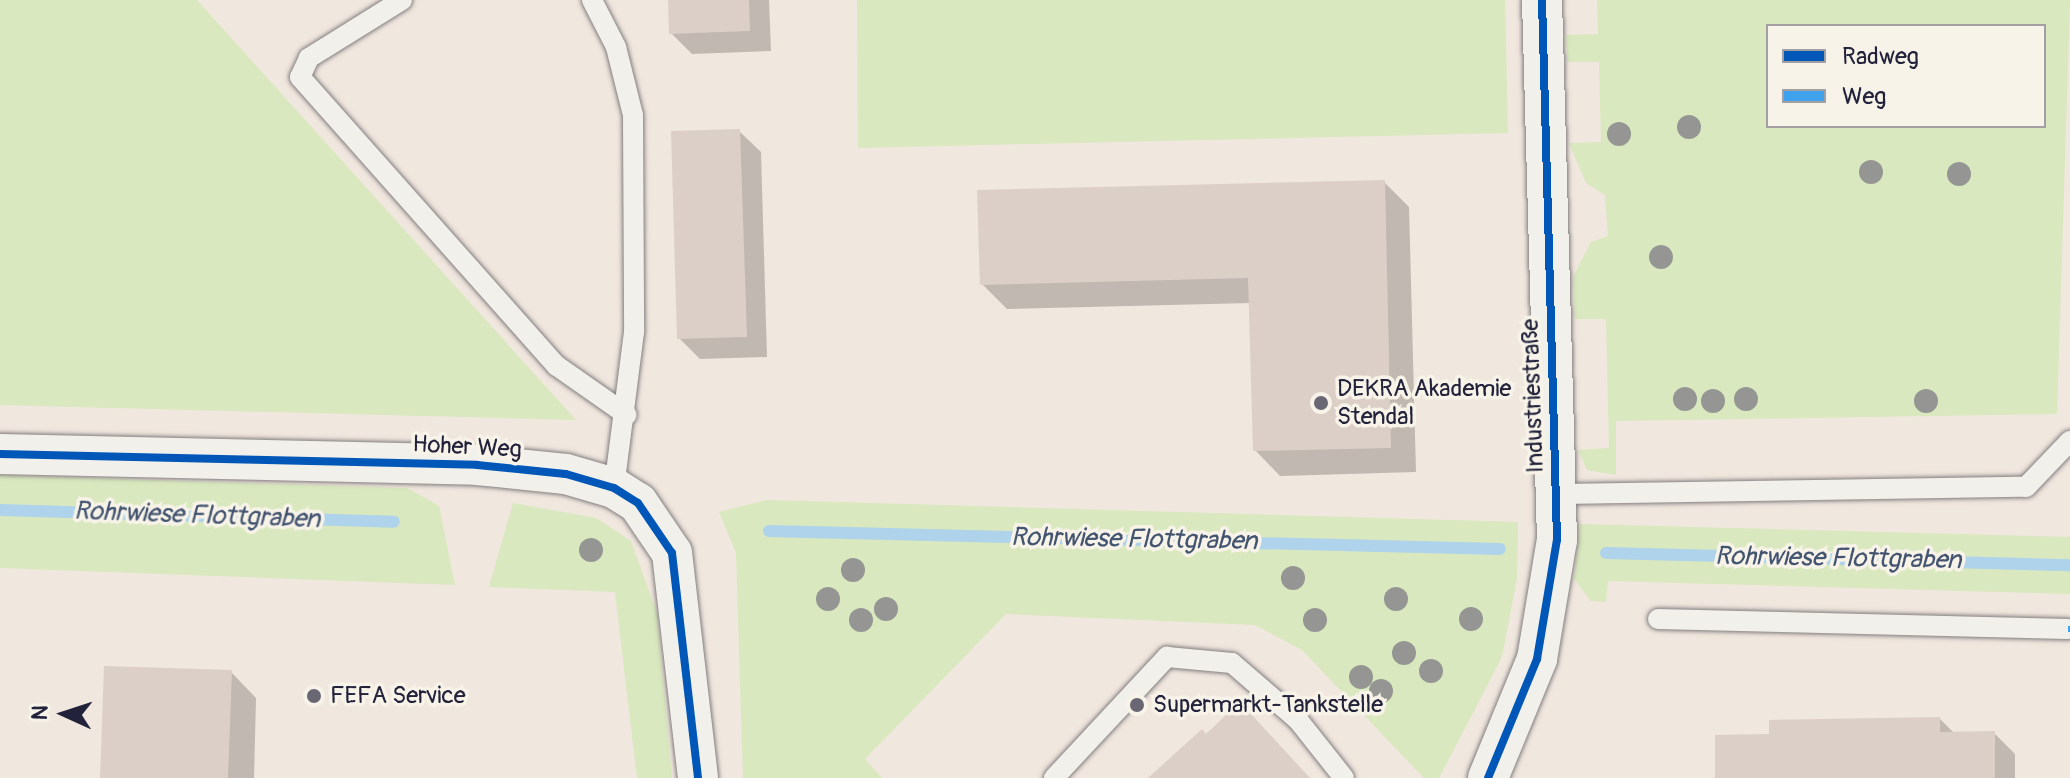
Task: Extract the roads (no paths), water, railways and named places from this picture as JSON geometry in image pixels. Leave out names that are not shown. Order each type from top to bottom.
[{"type":"street","name":"Industriestraße","points":[[1488,778],[1537,659],[1554,580],[1556,494],[1542,0]]},
{"type":"street","name":"Hoher Weg","points":[[0,454],[477,465],[566,474],[614,488],[638,503],[672,553],[698,778]]},
{"type":"lane","points":[[402,0],[309,58],[300,77],[557,366],[627,415]]},
{"type":"lane","points":[[592,0],[616,47],[633,115],[627,415],[614,488]]},
{"type":"lane","points":[[1556,494],[2026,487],[2070,441]]},
{"type":"lane","points":[[1658,619],[2068,629]]},
{"type":"lane","points":[[1054,778],[1167,657],[1232,663],[1298,720],[1344,778]]},
{"type":"waterway","name":"Rohrwiese Flottgraben","points":[[0,510],[394,522]]},
{"type":"waterway","name":"Rohrwiese Flottgraben","points":[[769,531],[1500,549]]},
{"type":"waterway","name":"Rohrwiese Flottgraben","points":[[1606,553],[2070,565]]},
{"type":"place","name":"DEKRA Akademie Stendal","points":[[1321,403]]},
{"type":"place","name":"FEFA Service","points":[[314,696]]},
{"type":"place","name":"Supermarkt-Tankstelle","points":[[1137,705]]}]
